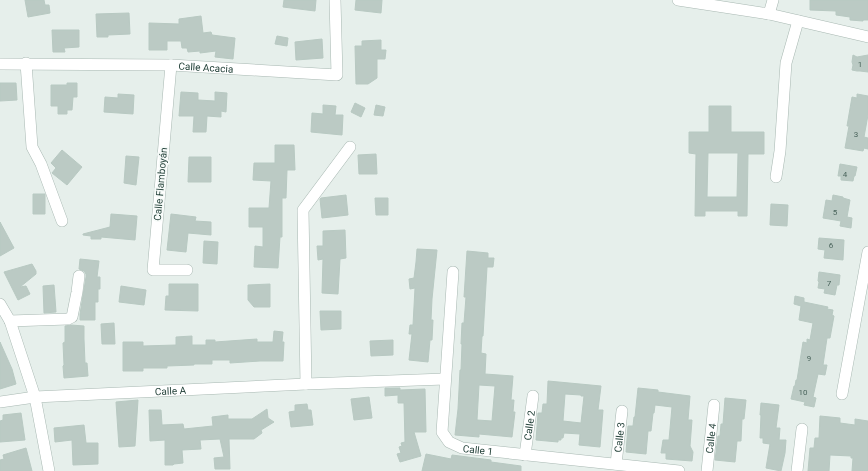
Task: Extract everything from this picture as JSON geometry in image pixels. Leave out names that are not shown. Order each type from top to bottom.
[{"type":"street","name":"Calle Acacia","points":[[0,64],[171,65],[337,75],[335,0]]},
{"type":"street","points":[[678,0],[769,14],[868,37]]},
{"type":"street","points":[[769,14],[773,0]]},
{"type":"street","points":[[776,177],[780,151],[786,63],[798,21]]},
{"type":"street","points":[[26,63],[32,147],[41,164],[62,221]]},
{"type":"street","name":"Calle Flamboyán","points":[[171,65],[153,270],[187,270]]},
{"type":"street","points":[[306,384],[303,210],[350,147]]},
{"type":"street","points":[[842,394],[868,252]]},
{"type":"street","name":"Calle 1","points":[[453,272],[442,432],[449,442],[462,448],[679,471]]},
{"type":"street","points":[[10,321],[68,319],[72,317],[79,276]]},
{"type":"street","points":[[0,304],[10,321],[35,397],[49,471]]},
{"type":"street","name":"Calle A","points":[[0,402],[35,397],[445,379]]},
{"type":"street","name":"Calle 2","points":[[526,455],[533,396]]},
{"type":"street","name":"Calle 4","points":[[707,471],[714,405]]},
{"type":"street","name":"Calle 3","points":[[616,464],[622,411]]},
{"type":"street","points":[[797,471],[802,429]]},
{"type":"building","points":[[25,0],[44,0],[45,5],[49,5],[50,13],[28,17]]},
{"type":"building","points":[[284,0],[316,0],[315,11],[283,7]]},
{"type":"building","points":[[356,0],[382,0],[381,13],[355,10]]},
{"type":"building","points":[[810,0],[868,0],[868,20],[850,20],[850,17],[836,15],[836,11],[810,10]]},
{"type":"building","points":[[129,13],[130,34],[97,37],[96,14]]},
{"type":"building","points":[[201,16],[203,33],[211,32],[212,35],[235,38],[233,59],[215,57],[216,51],[200,53],[200,51],[188,52],[187,48],[182,48],[181,41],[167,41],[167,50],[149,50],[149,23],[179,24],[179,19]]},
{"type":"building","points":[[52,30],[79,30],[79,47],[64,48],[65,52],[53,52]]},
{"type":"building","points":[[277,36],[288,38],[287,46],[275,44]]},
{"type":"building","points":[[322,39],[323,58],[296,60],[295,42]]},
{"type":"building","points":[[381,40],[381,50],[386,50],[385,59],[377,59],[377,78],[368,84],[356,84],[355,46],[362,46],[362,41]]},
{"type":"building","points":[[853,55],[857,57],[868,55],[868,72],[852,70]]},
{"type":"building","points":[[0,83],[16,83],[17,100],[0,101]]},
{"type":"building","points":[[67,83],[77,83],[77,97],[73,97],[72,110],[67,110],[67,114],[58,114],[58,106],[51,106],[51,85],[67,85]]},
{"type":"building","points":[[181,92],[198,93],[198,100],[215,101],[215,92],[227,93],[226,112],[221,111],[221,117],[207,116],[206,132],[193,132],[194,116],[179,116]]},
{"type":"building","points":[[118,94],[134,95],[133,114],[104,112],[105,97],[118,98]]},
{"type":"building","points":[[857,94],[868,96],[868,115],[864,137],[868,138],[868,149],[864,148],[863,151],[845,148],[852,97],[857,98]]},
{"type":"building","points":[[355,103],[365,108],[361,117],[351,112]]},
{"type":"building","points":[[323,105],[336,106],[335,115],[343,115],[342,135],[311,132],[312,113],[323,114]]},
{"type":"building","points":[[376,105],[385,107],[383,116],[374,115]]},
{"type":"building","points":[[709,106],[731,106],[731,132],[764,132],[764,154],[748,154],[747,216],[738,216],[738,211],[705,211],[705,216],[695,216],[696,154],[689,153],[689,132],[709,132]],"holes":[[[708,153],[738,153],[737,197],[707,197]]]},
{"type":"building","points":[[275,145],[294,145],[295,170],[287,170],[286,198],[282,198],[282,237],[280,237],[278,268],[254,267],[255,246],[263,247],[263,227],[249,227],[249,208],[269,208],[271,181],[253,180],[254,163],[275,163]]},
{"type":"building","points":[[62,150],[82,167],[67,185],[52,173],[56,168],[51,163]]},
{"type":"building","points":[[376,154],[377,174],[359,174],[358,155]]},
{"type":"building","points":[[126,156],[139,157],[136,185],[124,183]]},
{"type":"building","points":[[189,157],[211,157],[211,182],[188,182]]},
{"type":"building","points":[[840,164],[857,167],[853,181],[841,180],[841,176],[838,176]]},
{"type":"building","points":[[33,194],[45,194],[45,214],[33,214]]},
{"type":"building","points":[[346,195],[348,215],[322,218],[321,198]]},
{"type":"building","points":[[833,195],[850,200],[847,217],[852,218],[851,228],[840,226],[841,221],[823,218],[826,200],[832,201]]},
{"type":"building","points":[[375,198],[388,198],[388,215],[376,215]]},
{"type":"building","points":[[771,204],[788,205],[787,226],[770,225]]},
{"type":"building","points":[[111,214],[137,216],[135,240],[101,237],[101,239],[91,239],[91,236],[83,235],[110,227]]},
{"type":"building","points":[[171,214],[196,217],[195,221],[211,222],[211,235],[188,233],[186,252],[167,250]]},
{"type":"building","points":[[0,222],[14,248],[0,256]]},
{"type":"building","points":[[345,230],[346,258],[340,259],[338,294],[322,293],[323,259],[318,260],[317,246],[323,246],[323,231]]},
{"type":"building","points":[[819,238],[844,240],[843,260],[824,258],[825,250],[818,249]]},
{"type":"building","points":[[204,241],[218,242],[217,264],[203,263]]},
{"type":"building","points":[[417,249],[437,250],[432,299],[432,340],[430,340],[428,362],[409,360],[412,334],[409,334],[410,325],[413,325],[415,288],[410,289],[409,279],[414,278]]},
{"type":"building","points":[[467,251],[488,253],[488,258],[494,258],[493,267],[487,267],[481,353],[486,354],[485,374],[513,376],[511,400],[514,400],[513,412],[515,412],[512,437],[479,434],[479,437],[455,435],[461,370],[462,323],[464,323],[466,297],[464,297]],"holes":[[[479,385],[495,386],[492,421],[477,420]]]},
{"type":"building","points":[[80,259],[99,261],[97,277],[100,277],[100,289],[98,289],[98,302],[95,302],[95,320],[80,320],[86,274],[84,271],[79,269]]},
{"type":"building","points":[[32,264],[36,274],[20,287],[26,286],[30,294],[18,300],[4,272]]},
{"type":"building","points":[[819,272],[840,275],[839,285],[837,285],[835,295],[824,293],[825,289],[818,288]]},
{"type":"building","points":[[169,284],[198,284],[198,311],[165,310],[166,296],[169,296]]},
{"type":"building","points":[[270,284],[270,307],[254,307],[248,300],[248,285]]},
{"type":"building","points":[[54,285],[56,312],[44,313],[43,286]]},
{"type":"building","points":[[121,286],[146,290],[144,305],[119,302]]},
{"type":"building","points":[[795,296],[804,298],[804,302],[828,307],[827,309],[833,310],[832,315],[834,316],[830,338],[827,338],[823,365],[827,365],[825,375],[818,374],[813,397],[816,398],[814,407],[804,405],[805,402],[791,399],[797,380],[803,342],[807,343],[807,339],[810,340],[813,323],[799,320],[801,306],[794,304]]},
{"type":"building","points":[[320,311],[341,311],[341,329],[321,330]]},
{"type":"building","points":[[114,323],[115,344],[102,344],[101,324]]},
{"type":"building","points":[[65,326],[84,326],[85,363],[87,363],[88,376],[64,378],[63,343],[65,342]]},
{"type":"building","points":[[274,331],[283,332],[283,361],[230,363],[230,360],[212,360],[212,364],[167,366],[167,368],[143,368],[143,371],[123,371],[123,342],[143,342],[143,346],[176,345],[176,337],[192,336],[192,345],[206,345],[206,340],[215,340],[215,342],[257,339],[257,342],[273,342]]},
{"type":"building","points":[[393,340],[393,355],[371,356],[370,341]]},
{"type":"building","points":[[0,342],[12,369],[16,384],[0,389]]},
{"type":"building","points":[[548,381],[601,386],[598,410],[603,410],[600,447],[579,445],[580,434],[564,433],[563,438],[558,440],[558,442],[536,440],[538,413],[542,413],[543,404],[547,404]],"holes":[[[565,394],[584,396],[581,423],[563,421]]]},
{"type":"building","points":[[385,388],[400,388],[400,390],[425,389],[426,432],[414,432],[421,456],[400,462],[397,454],[401,453],[399,447],[402,446],[401,443],[405,442],[404,403],[398,403],[398,395],[385,396]]},
{"type":"building","points":[[638,388],[690,396],[688,420],[692,420],[690,446],[693,452],[692,461],[666,459],[666,453],[661,453],[663,440],[669,440],[672,407],[655,405],[651,431],[648,431],[646,454],[626,452],[628,426],[633,426]]},
{"type":"building","points":[[369,397],[372,418],[354,420],[351,399]]},
{"type":"building","points":[[725,398],[746,400],[744,419],[742,419],[741,441],[737,441],[735,462],[715,460],[718,436],[720,436],[721,424],[723,424]]},
{"type":"building","points":[[138,400],[135,446],[119,447],[116,402]]},
{"type":"building","points":[[761,403],[779,405],[776,428],[780,428],[779,440],[786,440],[781,471],[766,468],[770,444],[763,443],[763,438],[760,438]]},
{"type":"building","points":[[307,404],[308,410],[311,410],[313,425],[291,427],[289,412],[295,411],[295,405]]},
{"type":"building","points":[[267,409],[268,418],[274,422],[261,430],[262,433],[254,439],[229,439],[230,469],[215,469],[214,458],[224,457],[220,439],[200,440],[201,449],[182,450],[183,463],[173,465],[165,465],[165,440],[150,441],[149,410],[161,410],[162,425],[183,424],[184,429],[213,426],[212,417],[228,415],[228,419],[252,419]]},
{"type":"building","points":[[21,413],[25,440],[0,442],[0,421],[3,420],[3,415]]},
{"type":"building","points":[[820,416],[840,418],[840,423],[855,425],[855,419],[868,421],[868,471],[852,471],[853,458],[851,458],[851,456],[830,455],[829,471],[808,471],[810,448],[814,448],[815,438],[819,438]]},
{"type":"building","points":[[84,425],[86,443],[98,443],[98,464],[73,465],[72,440],[55,442],[54,428]]},
{"type":"building","points":[[26,448],[32,471],[0,471],[0,460],[4,459],[3,455]]},
{"type":"building","points":[[426,454],[451,459],[452,455],[491,460],[491,462],[521,466],[521,471],[422,471]]}]
